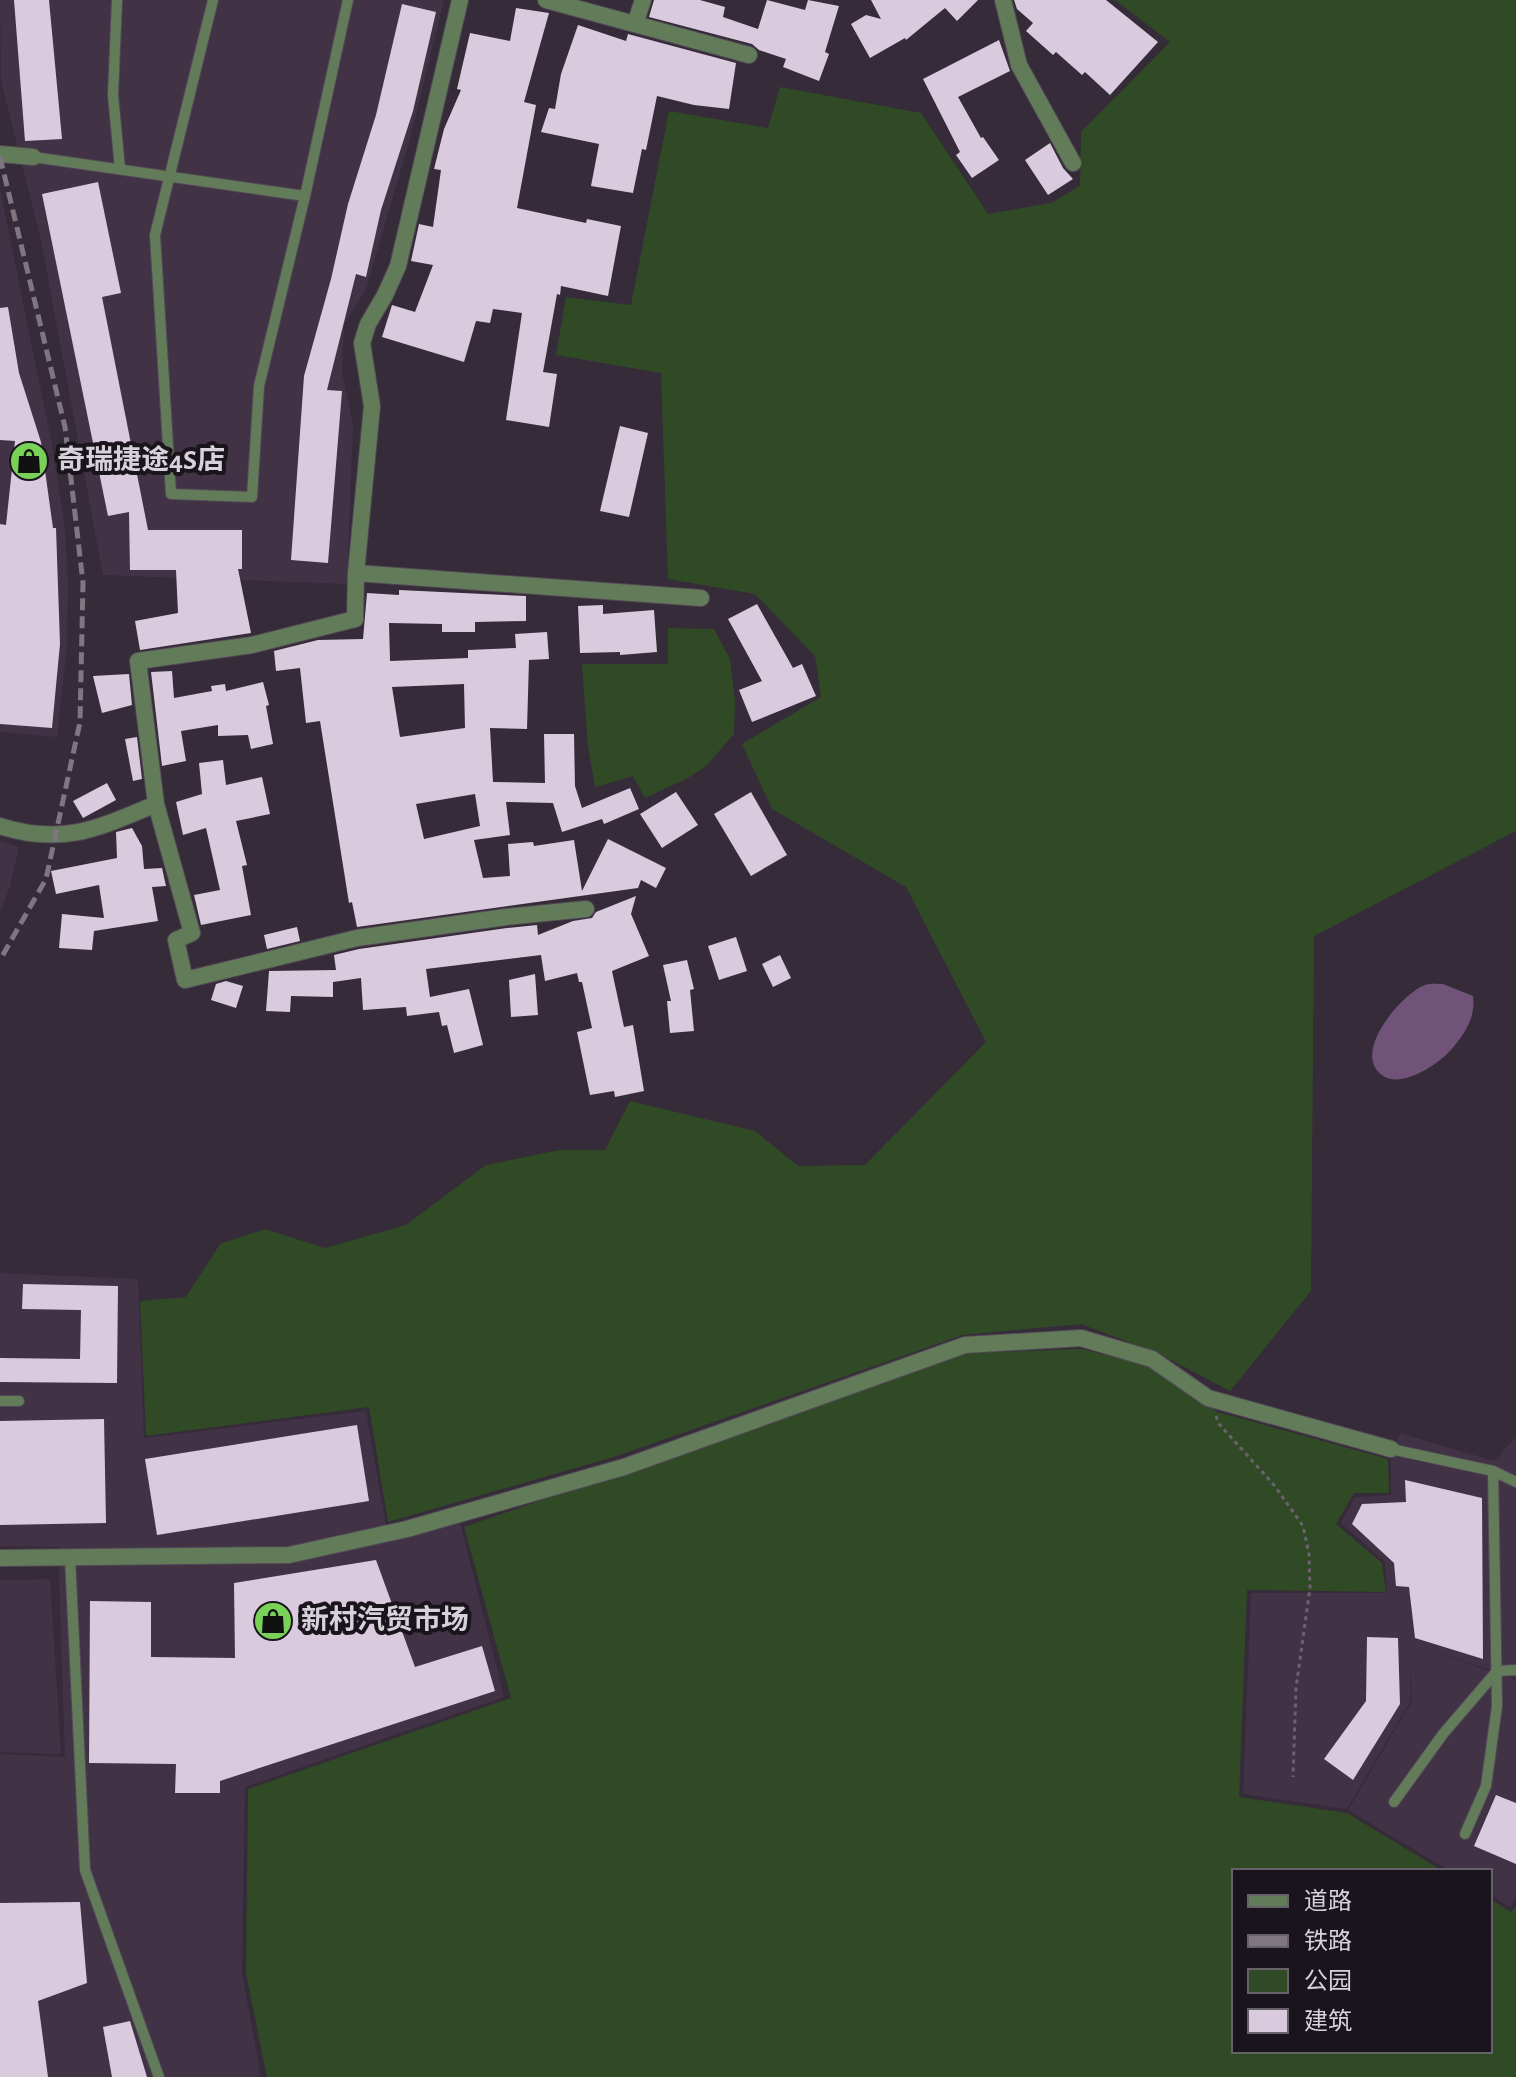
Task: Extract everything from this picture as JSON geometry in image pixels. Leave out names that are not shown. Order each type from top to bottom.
[{"type":"street","points":[[460,0],[398,266],[368,324],[362,343],[372,406],[356,573],[355,619],[252,645],[138,661],[156,804],[192,933],[176,940],[185,980],[357,938],[586,909]]},
{"type":"street","points":[[546,0],[749,55]]},
{"type":"street","points":[[635,24],[643,0]]},
{"type":"street","points":[[1003,0],[1019,65],[1073,163]]},
{"type":"street","points":[[0,154],[33,157]]},
{"type":"street","points":[[356,573],[701,598]]},
{"type":"street","points":[[0,826],[14,831],[55,836],[94,830],[156,804]]},
{"type":"street","points":[[0,1558],[289,1555],[407,1529],[624,1467],[965,1345],[1081,1338],[1152,1359],[1208,1398],[1391,1449]]},
{"type":"lane","points":[[117,0],[113,95],[120,169]]},
{"type":"lane","points":[[213,0],[155,235],[171,494],[252,497],[259,386],[348,0]]},
{"type":"lane","points":[[33,157],[305,196]]},
{"type":"lane","points":[[0,1401],[19,1401]]},
{"type":"lane","points":[[1391,1449],[1493,1471],[1516,1482]]},
{"type":"lane","points":[[1465,1834],[1486,1786],[1497,1706],[1493,1471]]},
{"type":"lane","points":[[70,1557],[85,1870],[159,2077]]},
{"type":"lane","points":[[1394,1802],[1443,1734],[1497,1671],[1516,1670]]},
{"type":"path","points":[[1208,1398],[1219,1424],[1274,1485],[1303,1526],[1309,1554],[1310,1588],[1296,1688],[1293,1777]]},
{"type":"shaded area","points":[[0,0],[444,0],[409,142],[366,289],[344,325],[342,373],[353,424],[347,584],[103,575],[41,240],[1,81]]},
{"type":"shaded area","points":[[0,189],[52,445],[65,528],[67,645],[57,737],[0,732]]},
{"type":"shaded area","points":[[0,841],[19,847],[0,913]]},
{"type":"shaded area","points":[[1427,984],[1443,984],[1473,996],[1473,1012],[1464,1032],[1450,1051],[1425,1070],[1403,1079],[1383,1076],[1372,1059],[1373,1046],[1386,1021],[1416,990]]},
{"type":"shaded area","name":"新村汽贸市场","points":[[0,1273],[138,1279],[144,1438],[366,1411],[386,1526],[457,1510],[504,1697],[245,1787],[242,1973],[261,2077],[0,2077],[0,1754],[65,1757],[58,1547],[0,1546]]},
{"type":"shaded area","points":[[1400,1433],[1494,1461],[1516,1437],[1516,1678],[1421,1648],[1516,1680],[1516,1899],[1510,1907],[1492,1896],[1492,1869],[1447,1869],[1348,1810],[1412,1701],[1409,1642],[1411,1700],[1347,1809],[1243,1794],[1251,1593],[1387,1593],[1385,1562],[1341,1523],[1355,1497],[1391,1495],[1391,1460]]},
{"type":"shaded area","points":[[50,1579],[61,1754],[0,1752],[0,1580]]},
{"type":"green space","points":[[1115,0],[1516,0],[1516,831],[1314,936],[1311,1291],[1230,1391],[1160,1354],[1081,1324],[963,1335],[617,1456],[388,1522],[369,1407],[146,1436],[140,1301],[186,1297],[220,1244],[265,1229],[325,1248],[406,1225],[486,1165],[560,1150],[605,1150],[630,1101],[755,1131],[798,1166],[865,1165],[986,1042],[906,887],[772,809],[742,744],[821,697],[815,656],[755,594],[668,579],[661,373],[556,355],[566,297],[631,305],[669,111],[768,128],[780,87],[921,113],[988,214],[1051,203],[1080,186],[1081,132],[1170,42]]},
{"type":"green space","points":[[668,628],[714,629],[730,659],[735,701],[734,734],[705,767],[645,798],[633,776],[595,787],[588,746],[582,664],[668,664]]},
{"type":"green space","points":[[1082,1349],[1153,1367],[1217,1412],[1388,1459],[1389,1493],[1354,1493],[1336,1524],[1382,1563],[1386,1592],[1247,1590],[1239,1797],[1347,1813],[1440,1869],[1232,1869],[1232,2053],[1492,2053],[1492,1900],[1511,1912],[1516,1906],[1516,2077],[267,2077],[246,1974],[248,1789],[511,1698],[464,1527],[964,1353]]},
{"type":"building","points":[[14,0],[49,0],[62,139],[25,141]]},
{"type":"building","points":[[654,0],[700,0],[725,7],[723,17],[758,29],[767,0],[805,10],[808,0],[839,6],[825,52],[829,54],[819,81],[783,67],[786,59],[759,50],[752,44],[649,17]]},
{"type":"building","points":[[871,0],[978,0],[957,21],[945,8],[906,40],[870,58],[851,24],[866,15],[881,19]]},
{"type":"building","points":[[1014,0],[1106,0],[1158,42],[1110,95],[1085,72],[1082,75],[1056,52],[1053,55],[1026,31],[1033,23],[1017,9]]},
{"type":"building","points":[[402,4],[436,12],[413,111],[381,210],[366,277],[356,274],[327,390],[342,391],[328,563],[291,560],[304,376],[348,204],[376,115]]},
{"type":"building","points":[[516,8],[549,13],[524,102],[536,105],[517,208],[586,223],[587,219],[621,226],[608,296],[561,286],[560,295],[557,294],[543,372],[557,374],[549,427],[506,420],[522,313],[493,309],[490,323],[476,321],[464,362],[382,337],[392,305],[415,312],[433,265],[411,261],[419,224],[433,227],[441,170],[434,169],[444,129],[461,90],[457,89],[470,33],[510,41]]},
{"type":"building","points":[[578,25],[626,41],[628,34],[736,63],[729,109],[657,96],[633,193],[591,186],[599,144],[541,132],[549,108],[555,109],[561,74]]},
{"type":"building","points":[[999,40],[1010,71],[958,97],[981,138],[999,160],[972,178],[956,155],[960,152],[923,79]]},
{"type":"building","points":[[1050,143],[1063,168],[1073,179],[1048,195],[1025,160]]},
{"type":"building","points":[[98,182],[121,293],[102,297],[148,530],[242,530],[242,569],[238,569],[251,633],[140,650],[135,621],[178,613],[176,570],[130,570],[129,512],[108,516],[42,194]]},
{"type":"building","points":[[8,307],[19,373],[41,442],[53,528],[56,528],[60,644],[52,728],[0,724],[0,524],[6,525],[15,441],[0,440],[0,308]]},
{"type":"building","points":[[620,426],[648,433],[629,517],[600,511]]},
{"type":"building","points":[[399,590],[526,596],[526,621],[475,622],[475,632],[442,632],[442,624],[389,623],[390,661],[468,658],[468,650],[516,648],[515,634],[547,632],[549,659],[529,660],[527,729],[490,728],[493,782],[545,783],[544,734],[574,734],[575,786],[582,808],[630,788],[639,809],[604,824],[602,819],[562,832],[553,803],[506,802],[510,835],[474,840],[483,878],[510,876],[508,844],[533,842],[534,846],[574,840],[582,891],[608,839],[666,868],[656,888],[641,880],[638,888],[357,927],[352,902],[349,903],[320,721],[306,723],[300,668],[276,671],[274,651],[318,640],[363,639],[367,593],[399,595]],"holes":[[[464,684],[465,728],[400,737],[392,687]],[[475,794],[480,826],[424,839],[416,804]]]},
{"type":"building","points":[[757,604],[793,668],[802,664],[816,696],[752,722],[739,690],[762,681],[728,619]]},
{"type":"building","points":[[603,605],[603,614],[654,610],[657,652],[620,655],[620,652],[580,653],[578,606]]},
{"type":"building","points":[[172,671],[174,698],[212,691],[211,686],[225,684],[226,691],[263,682],[273,744],[251,749],[248,735],[218,736],[218,725],[181,731],[186,761],[162,766],[151,672]]},
{"type":"building","points":[[129,674],[132,705],[102,713],[93,676]]},
{"type":"building","points":[[137,737],[142,779],[133,781],[125,739]]},
{"type":"building","points":[[223,760],[226,785],[262,777],[270,814],[236,821],[247,865],[242,866],[251,915],[201,925],[194,895],[220,890],[206,828],[183,835],[176,802],[202,794],[199,763]]},
{"type":"building","points":[[107,783],[116,800],[83,818],[73,801]]},
{"type":"building","points":[[676,792],[698,825],[662,848],[640,814]]},
{"type":"building","points":[[751,792],[787,855],[751,876],[714,814]]},
{"type":"building","points":[[132,828],[142,846],[144,869],[162,868],[166,886],[152,887],[158,921],[94,931],[92,950],[59,948],[62,914],[104,918],[99,885],[56,894],[51,871],[117,858],[116,832]]},
{"type":"building","points":[[636,896],[631,914],[649,956],[612,971],[624,1027],[633,1025],[644,1091],[615,1097],[614,1091],[590,1095],[577,1032],[592,1028],[582,982],[579,982],[577,973],[545,981],[541,955],[426,969],[430,997],[469,989],[483,1045],[454,1053],[447,1025],[442,1026],[439,1012],[407,1016],[406,1007],[363,1010],[361,978],[333,982],[333,997],[291,996],[290,1012],[266,1011],[269,971],[336,970],[334,955],[507,928],[537,925],[538,935],[573,921],[592,918],[596,912]]},
{"type":"building","points":[[297,927],[300,941],[267,949],[264,935]]},
{"type":"building","points":[[736,937],[747,971],[719,980],[708,946]]},
{"type":"building","points":[[780,955],[791,978],[773,987],[762,964]]},
{"type":"building","points":[[687,960],[694,989],[690,990],[694,1031],[670,1033],[667,1001],[671,1001],[663,965]]},
{"type":"building","points":[[535,974],[538,1015],[511,1017],[509,980]]},
{"type":"building","points":[[226,981],[243,986],[236,1008],[211,1000],[216,984]]},
{"type":"building","points":[[23,1284],[118,1286],[117,1383],[0,1382],[0,1358],[80,1359],[81,1310],[22,1309]]},
{"type":"building","points":[[104,1419],[106,1523],[0,1525],[0,1421]]},
{"type":"building","points":[[357,1425],[369,1501],[157,1535],[145,1459]]},
{"type":"building","points":[[1405,1480],[1482,1498],[1483,1659],[1415,1638],[1409,1587],[1396,1586],[1394,1563],[1352,1524],[1362,1504],[1406,1502]]},
{"type":"building","points":[[376,1560],[415,1667],[482,1646],[495,1691],[220,1781],[220,1793],[175,1793],[176,1764],[89,1763],[90,1601],[151,1602],[151,1657],[235,1658],[234,1583]]},
{"type":"building","points":[[1367,1637],[1398,1638],[1400,1704],[1353,1780],[1324,1759],[1366,1701]]},
{"type":"building","points":[[1496,1795],[1516,1803],[1516,1864],[1474,1846]]},
{"type":"building","points":[[80,1902],[87,1983],[38,2001],[48,2077],[0,2077],[0,1903]]},
{"type":"building","points":[[130,2021],[147,2077],[112,2077],[103,2027]]},
{"type":"railway","points":[[0,157],[65,427],[83,583],[80,722],[46,879],[0,960]]},
{"type":"place","name":"奇瑞捷途4S店","points":[[29,461]]},
{"type":"place","name":"新村汽贸市场","points":[[273,1621]]}]
